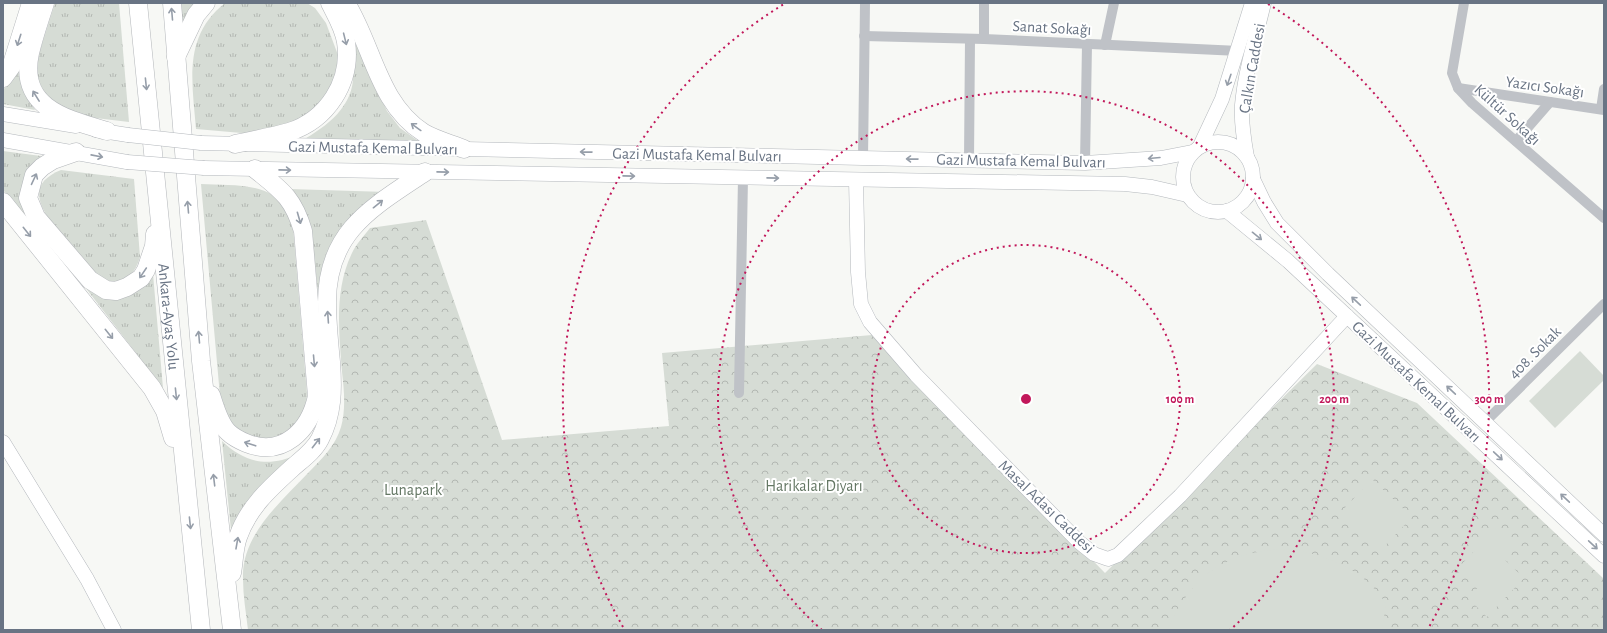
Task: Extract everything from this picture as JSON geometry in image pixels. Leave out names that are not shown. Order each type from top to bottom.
[{"type":"highway","points":[[3,78],[11,67],[31,3]]},
{"type":"highway","points":[[45,3],[30,53],[28,70],[30,85],[38,100],[51,111],[75,122],[107,131]]},
{"type":"highway","points":[[131,3],[143,56]]},
{"type":"highway","name":"Ankara-Ayaş Yolu","points":[[138,3],[201,630]]},
{"type":"highway","name":"Ankara-Ayaş Yolu","points":[[172,3],[201,361],[232,630]]},
{"type":"highway","points":[[176,58],[196,15],[206,3]]},
{"type":"highway","points":[[235,144],[290,132],[314,119],[336,96],[343,80],[347,62],[346,41],[339,21],[330,3]]},
{"type":"highway","points":[[346,3],[357,22],[377,74],[389,97],[409,122],[425,134],[464,149]]},
{"type":"highway","points":[[76,152],[53,160],[42,167],[34,175],[28,198],[36,217],[90,280],[106,290],[116,291],[127,287],[141,278],[146,270],[154,246],[158,209]]},
{"type":"highway","points":[[201,361],[217,412],[227,431],[236,438],[253,446],[266,447],[282,444],[296,436],[314,411],[317,396],[303,231],[297,211],[284,192],[255,169]]},
{"type":"highway","points":[[229,596],[237,538],[252,509],[264,494],[306,456],[320,440],[329,417],[333,392],[327,302],[330,274],[338,248],[346,234],[363,216],[425,172]]},
{"type":"highway","points":[[3,202],[152,388],[165,411],[184,472]]},
{"type":"main road","name":"Çalkın Caddesi","points":[[1196,149],[1222,99],[1252,3]]},
{"type":"main road","name":"Çalkın Caddesi","points":[[1247,157],[1242,127],[1242,106],[1249,66],[1264,3]]},
{"type":"main road","name":"Gazi Mustafa Kemal Bulvarı","points":[[3,114],[128,135],[201,143],[235,144],[1085,163],[1161,158],[1196,149]]},
{"type":"main road","name":"Gazi Mustafa Kemal Bulvarı","points":[[3,140],[127,162],[204,168],[1125,184],[1152,187],[1187,195]]},
{"type":"main road","points":[[1215,142],[1230,144],[1239,149],[1247,157],[1252,168],[1253,179],[1251,190],[1245,200],[1237,207],[1216,213],[1205,210],[1195,204],[1187,195],[1183,184],[1182,172],[1186,160],[1196,149],[1215,142]]},
{"type":"main road","name":"Gazi Mustafa Kemal Bulvarı","points":[[1253,179],[1277,223],[1328,274],[1604,535]]},
{"type":"main road","name":"Masal Adası Caddesi","points":[[856,180],[858,272],[861,304],[870,322],[916,375],[1079,542],[1094,554],[1108,559],[1118,555],[1180,496],[1347,316]]},
{"type":"main road","name":"Gazi Mustafa Kemal Bulvarı","points":[[1227,211],[1288,261],[1604,556]]},
{"type":"main road","points":[[3,442],[86,579],[114,630]]},
{"type":"street","points":[[863,158],[865,3]]},
{"type":"street","points":[[984,3],[984,39]]},
{"type":"street","points":[[1105,45],[1114,3]]},
{"type":"street","name":"Kültür Sokağı","points":[[1464,3],[1452,69],[1458,88],[1604,218]]},
{"type":"street","name":"Sanat Sokağı","points":[[864,36],[984,39],[1238,51]]},
{"type":"street","points":[[969,160],[970,39]]},
{"type":"street","points":[[1085,163],[1087,44]]},
{"type":"street","name":"Yazıcı Sokağı","points":[[1458,88],[1603,109]]},
{"type":"street","points":[[1603,109],[1604,89]]},
{"type":"street","points":[[1516,141],[1550,102]]},
{"type":"street","points":[[740,393],[743,178]]},
{"type":"street","name":"408. Sokak","points":[[1485,422],[1604,304]]},
{"type":"green space","points":[[55,3],[119,3],[129,122],[70,115],[43,92],[37,80],[35,66]]},
{"type":"green space","points":[[180,3],[198,3],[182,30]]},
{"type":"green space","points":[[225,3],[307,3],[315,8],[326,23],[338,55],[337,70],[324,102],[302,120],[253,134],[196,129],[192,77],[196,45],[202,30],[212,16]]},
{"type":"green space","points":[[346,23],[387,111],[400,128],[421,143],[301,141],[329,122],[344,105],[349,96],[353,73]]},
{"type":"green space","points":[[21,60],[25,93],[35,110],[3,104],[3,90],[13,78]]},
{"type":"green space","points":[[3,151],[41,156],[32,165],[30,220],[3,190]]},
{"type":"green space","points":[[61,170],[134,179],[140,257],[134,271],[125,279],[113,281],[99,277],[47,216],[40,201],[40,189],[46,178]]},
{"type":"green space","points":[[201,184],[236,185],[259,189],[269,193],[278,199],[288,212],[293,226],[307,393],[306,411],[299,422],[282,436],[263,440],[238,432],[224,410],[220,396]]},
{"type":"green space","points":[[289,189],[387,192],[368,206],[319,303],[311,226]]},
{"type":"green space","name":"Harikalar Diyarı","points":[[426,220],[502,440],[669,426],[662,353],[872,335],[1105,573],[1317,364],[1417,403],[1604,579],[1604,630],[248,630],[243,579],[244,563],[249,548],[265,520],[328,452],[339,434],[343,420],[344,400],[339,311],[342,282],[352,253],[370,228]]},
{"type":"green space","points":[[71,269],[95,289],[153,274],[163,388]]},
{"type":"green space","points":[[1580,351],[1604,376],[1604,380],[1555,428],[1529,401]]},
{"type":"green space","points":[[222,441],[240,454],[258,461],[277,461],[298,454],[232,540]]},
{"type":"green space","points":[[1372,479],[1412,517],[1378,553],[1338,515]]},
{"type":"green space","points":[[1496,528],[1516,547],[1505,560],[1524,578],[1487,617],[1468,598],[1479,586],[1459,567]]},
{"type":"green space","points":[[1288,549],[1302,551],[1330,560],[1356,573],[1367,582],[1386,604],[1382,630],[1167,630],[1188,594],[1200,580],[1214,569],[1229,561],[1246,555]]},
{"type":"park label","name":"Lunapark","points":[[413,489]]}]
